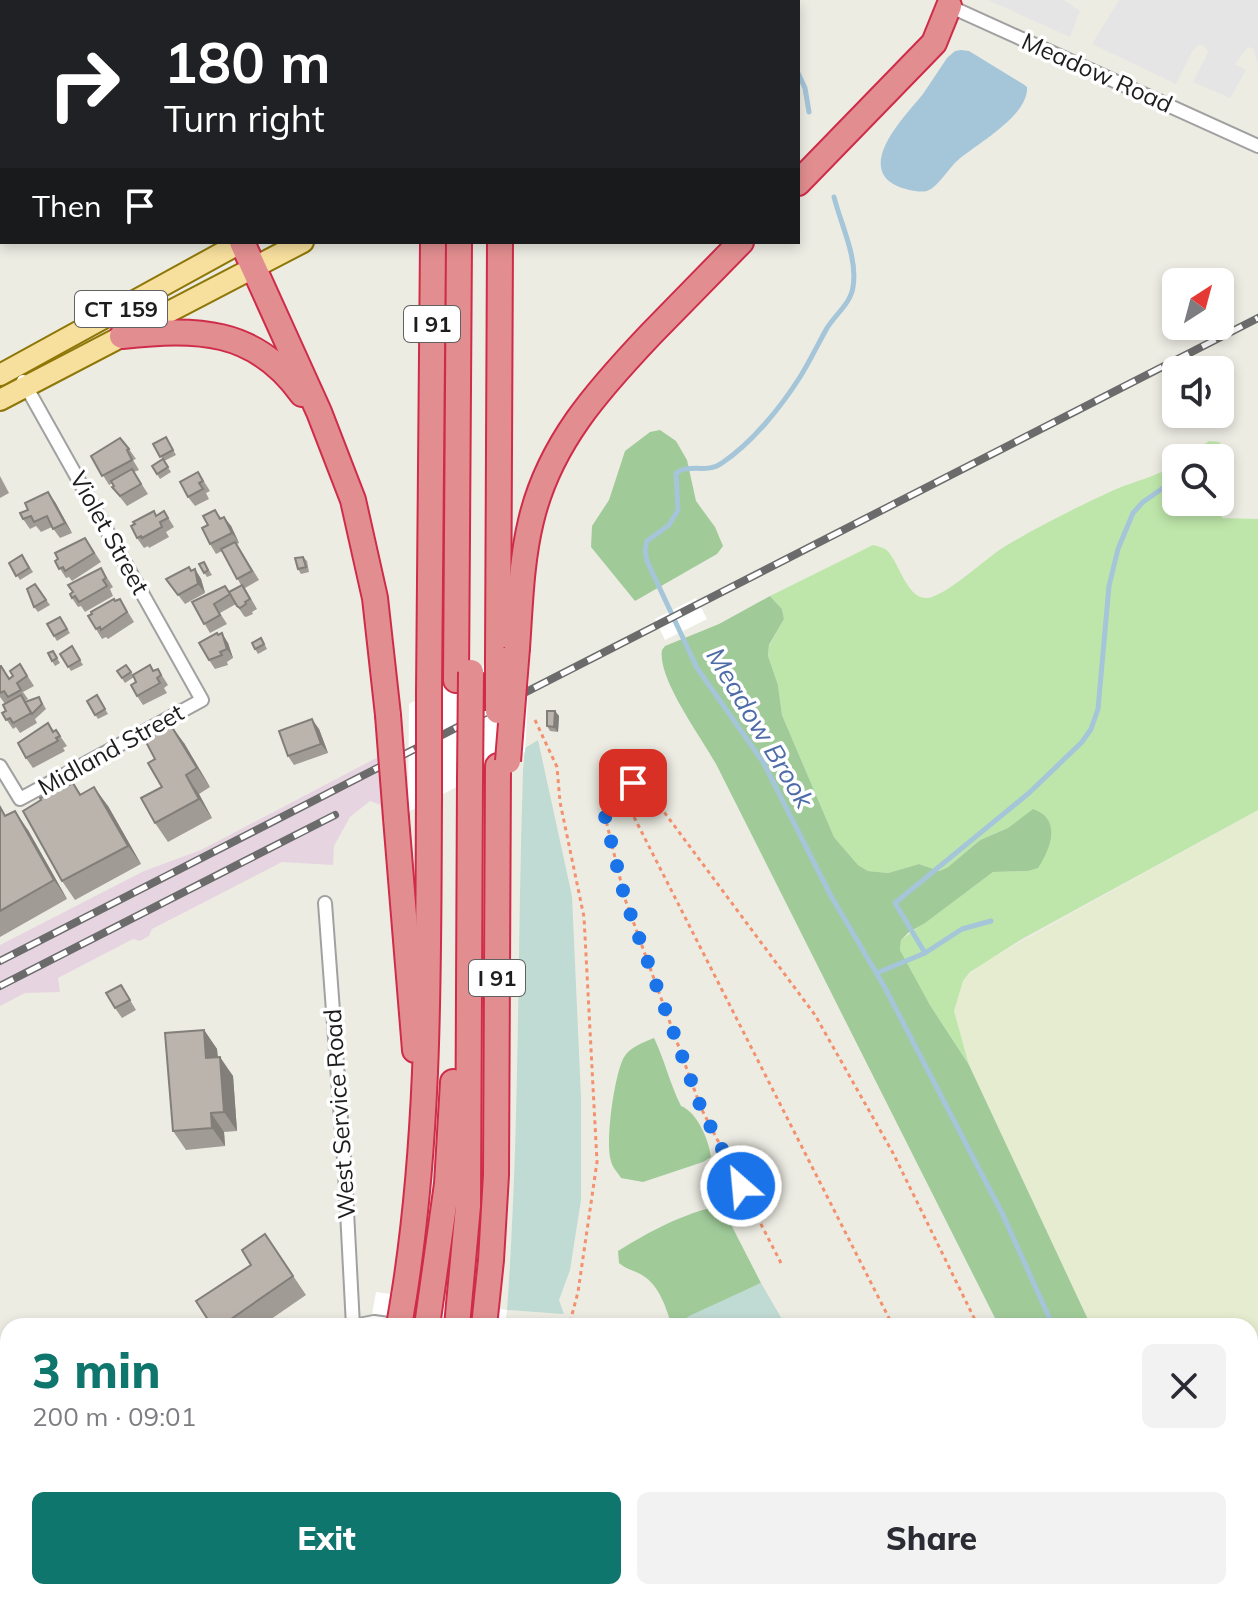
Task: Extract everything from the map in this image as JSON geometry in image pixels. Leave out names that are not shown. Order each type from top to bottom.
[{"type":"highway","points":[[800,161],[918,42],[943,3]]},
{"type":"highway","points":[[800,181],[934,43],[943,3]]},
{"type":"highway","points":[[243,244],[330,436],[353,500],[370,571],[388,715],[411,1028],[425,1103]]},
{"type":"highway","name":"I 91","points":[[400,1318],[418,1199],[425,1103],[433,244]]},
{"type":"highway","points":[[459,244],[464,676]]},
{"type":"highway","points":[[458,1315],[469,1178],[463,784],[474,244]]},
{"type":"highway","name":"I 91","points":[[486,1316],[496,1175],[498,809],[508,653],[500,244]]},
{"type":"highway","points":[[508,653],[531,521],[544,478],[560,445],[597,391],[739,244]]},
{"type":"highway","points":[[116,325],[225,336],[247,346],[287,375],[330,436]]},
{"type":"highway","points":[[428,1318],[447,1184],[463,784]]},
{"type":"main road","name":"CT 159","points":[[0,400],[26,386],[239,244]]},
{"type":"main road","name":"CT 159","points":[[8,371],[253,270],[299,244]]},
{"type":"street","name":"Meadow Road","points":[[943,3],[1258,146]]},
{"type":"street","name":"Violet Street","points":[[8,371],[26,386],[202,700]]},
{"type":"street","name":"Midland Street","points":[[0,766],[20,799],[202,700]]},
{"type":"street","name":"West Service Road","points":[[325,903],[353,1318]]},
{"type":"path","points":[[535,720],[557,767],[560,802],[584,917],[597,1162],[578,1292],[571,1318]]},
{"type":"path","points":[[605,760],[889,1318]]},
{"type":"path","points":[[781,1263],[701,1108],[625,899],[604,812],[609,797],[618,786],[633,783],[647,789],[815,1015],[893,1153],[974,1318]]},
{"type":"shaded area","points":[[988,0],[1064,0],[1080,11],[1070,37]]},
{"type":"shaded area","points":[[1119,0],[1258,0],[1258,66],[1254,49],[1248,47],[1235,64],[1246,70],[1230,98],[1193,82],[1207,55],[1208,51],[1203,45],[1193,50],[1176,84],[1092,44]]},
{"type":"shaded area","points":[[961,50],[969,51],[1027,87],[1025,98],[1011,119],[957,161],[931,189],[920,191],[897,186],[885,177],[881,166],[882,153],[888,140],[947,58]]},
{"type":"shaded area","points":[[538,740],[572,896],[581,1097],[581,1200],[570,1270],[559,1300],[564,1314],[507,1310],[516,1108],[523,771],[525,748]]},
{"type":"shaded area","points":[[380,756],[383,806],[370,801],[350,817],[334,846],[333,865],[282,862],[152,929],[149,936],[140,941],[133,939],[58,978],[60,992],[25,993],[0,1006],[0,945],[144,871],[201,850]]},
{"type":"shaded area","points":[[761,1283],[781,1318],[686,1318]]},
{"type":"green space","points":[[660,430],[676,441],[687,460],[696,501],[715,527],[723,546],[717,554],[635,601],[591,547],[592,526],[609,500],[625,451],[650,432]]},
{"type":"green space","points":[[1161,472],[1162,516],[1258,519],[1258,810],[1022,939],[970,972],[963,981],[954,1011],[969,1065],[930,1005],[900,950],[901,940],[993,872],[1028,871],[1033,810],[1008,828],[980,840],[948,867],[938,871],[919,864],[888,873],[868,871],[858,865],[834,837],[782,715],[778,685],[768,657],[769,646],[784,619],[782,609],[770,596],[873,545],[890,553],[913,592],[920,597],[935,596],[1004,547],[1058,517],[1100,496]]},
{"type":"green space","points":[[770,596],[782,609],[784,619],[769,645],[768,656],[778,685],[782,715],[834,837],[858,865],[868,871],[888,873],[919,864],[939,871],[980,840],[1008,828],[1033,809],[1048,820],[1050,843],[1038,868],[993,872],[908,933],[901,940],[900,950],[930,1005],[969,1065],[1087,1318],[995,1318],[716,764],[666,676],[662,662],[665,646],[719,624]]},
{"type":"green space","points":[[1258,810],[1258,1318],[1087,1318],[969,1065],[954,1011],[963,981],[978,966]]},
{"type":"green space","points":[[654,1038],[681,1106],[692,1114],[701,1127],[711,1157],[643,1182],[621,1178],[614,1168],[609,1152],[611,1110],[623,1059],[632,1048]]},
{"type":"green space","points":[[721,1205],[761,1283],[689,1318],[669,1318],[653,1285],[642,1275],[619,1263],[618,1251],[693,1213]]},
{"type":"pier","points":[[696,598],[707,619],[665,640],[655,619]]},
{"type":"pier","points":[[531,641],[525,752],[408,812],[409,704]]},
{"type":"pier","points":[[376,1292],[507,1310],[506,1318],[371,1318]]},
{"type":"building","points":[[166,437],[173,450],[160,457],[153,444]]},
{"type":"building","points":[[120,438],[129,449],[132,460],[102,476],[91,456]]},
{"type":"building","points":[[163,459],[168,467],[157,474],[152,466]]},
{"type":"building","points":[[132,469],[141,484],[120,496],[111,481]]},
{"type":"building","points":[[198,472],[203,489],[188,497],[180,482]]},
{"type":"building","points":[[48,492],[65,523],[53,529],[47,516],[34,522],[31,516],[23,519],[20,513],[28,510],[25,503]]},
{"type":"building","points":[[215,510],[220,519],[224,517],[232,533],[210,544],[202,528],[208,525],[203,516]]},
{"type":"building","points":[[154,511],[156,516],[164,511],[168,518],[160,522],[162,527],[137,538],[131,526],[135,524],[133,522]]},
{"type":"building","points":[[85,538],[94,553],[65,571],[63,567],[59,569],[55,553]]},
{"type":"building","points":[[235,542],[252,571],[237,579],[221,549]]},
{"type":"building","points":[[22,555],[29,568],[16,576],[9,563]]},
{"type":"building","points":[[303,557],[306,567],[298,569],[295,558]]},
{"type":"building","points":[[204,562],[208,570],[204,573],[199,564]]},
{"type":"building","points":[[189,567],[191,571],[195,569],[198,584],[178,595],[166,579]]},
{"type":"building","points":[[101,568],[107,586],[79,602],[75,596],[72,598],[70,594],[73,592],[68,585]]},
{"type":"building","points":[[35,584],[46,600],[34,607],[27,589]]},
{"type":"building","points":[[242,585],[250,599],[240,608],[229,592]]},
{"type":"building","points":[[225,586],[230,594],[214,604],[220,615],[204,624],[192,602]]},
{"type":"building","points":[[114,599],[120,599],[127,612],[101,630],[100,627],[96,629],[88,616]]},
{"type":"building","points":[[60,617],[67,629],[54,636],[47,624]]},
{"type":"building","points":[[222,633],[227,649],[220,652],[222,655],[209,660],[199,643]]},
{"type":"building","points":[[261,638],[264,644],[255,649],[252,643]]},
{"type":"building","points":[[72,646],[80,660],[68,667],[60,654]]},
{"type":"building","points":[[53,651],[57,658],[52,661],[48,653]]},
{"type":"building","points":[[20,664],[27,676],[17,683],[21,690],[8,697],[4,691],[0,693],[0,666],[9,679],[13,676],[10,671]]},
{"type":"building","points":[[126,665],[131,672],[122,678],[117,671]]},
{"type":"building","points":[[150,665],[153,671],[158,669],[160,683],[137,696],[131,685],[136,682],[133,675]]},
{"type":"building","points":[[21,695],[31,713],[13,723],[10,718],[6,720],[2,713],[6,711],[3,705]]},
{"type":"building","points":[[97,695],[105,709],[95,715],[87,701]]},
{"type":"building","points":[[39,697],[42,704],[32,714],[25,702]]},
{"type":"building","points":[[547,711],[555,711],[554,727],[547,726]]},
{"type":"building","points":[[312,719],[321,744],[288,756],[279,731]]},
{"type":"building","points":[[48,723],[53,732],[56,730],[60,736],[56,738],[58,741],[26,758],[18,743]]},
{"type":"building","points":[[170,724],[197,768],[186,775],[199,799],[155,823],[141,798],[162,787],[148,763],[155,759],[146,742],[153,738],[152,734]]},
{"type":"building","points":[[73,783],[80,795],[94,787],[128,846],[62,881],[23,811],[40,798]]},
{"type":"building","points":[[0,807],[5,816],[15,811],[54,880],[0,911]]},
{"type":"building","points":[[121,985],[130,1000],[115,1008],[106,993]]},
{"type":"building","points":[[204,1030],[206,1058],[220,1057],[224,1112],[211,1113],[212,1128],[173,1131],[165,1033]]},
{"type":"building","points":[[265,1234],[293,1276],[233,1318],[207,1318],[196,1301],[251,1265],[242,1250]]},
{"type":"waterway","name":"Meadow Brook","points":[[800,77],[809,112]]},
{"type":"waterway","name":"Meadow Brook","points":[[834,197],[853,265],[853,287],[849,298],[827,328],[792,388],[755,435],[716,466],[676,473],[678,510],[669,525],[647,541],[647,561],[697,668],[763,762],[831,896],[884,986],[1003,1215],[1049,1318]]},
{"type":"waterway","points":[[877,973],[925,953],[895,903],[1029,793],[1082,742],[1091,729],[1098,709],[1109,586],[1118,549],[1133,513],[1162,489]]},
{"type":"waterway","points":[[925,953],[962,929],[991,921]]},
{"type":"railway","points":[[0,961],[1258,318]]},
{"type":"railway","points":[[0,986],[335,815]]},
{"type":"route","points":[[633,783],[618,786],[609,797],[604,812],[625,899],[701,1108],[741,1186]]}]
